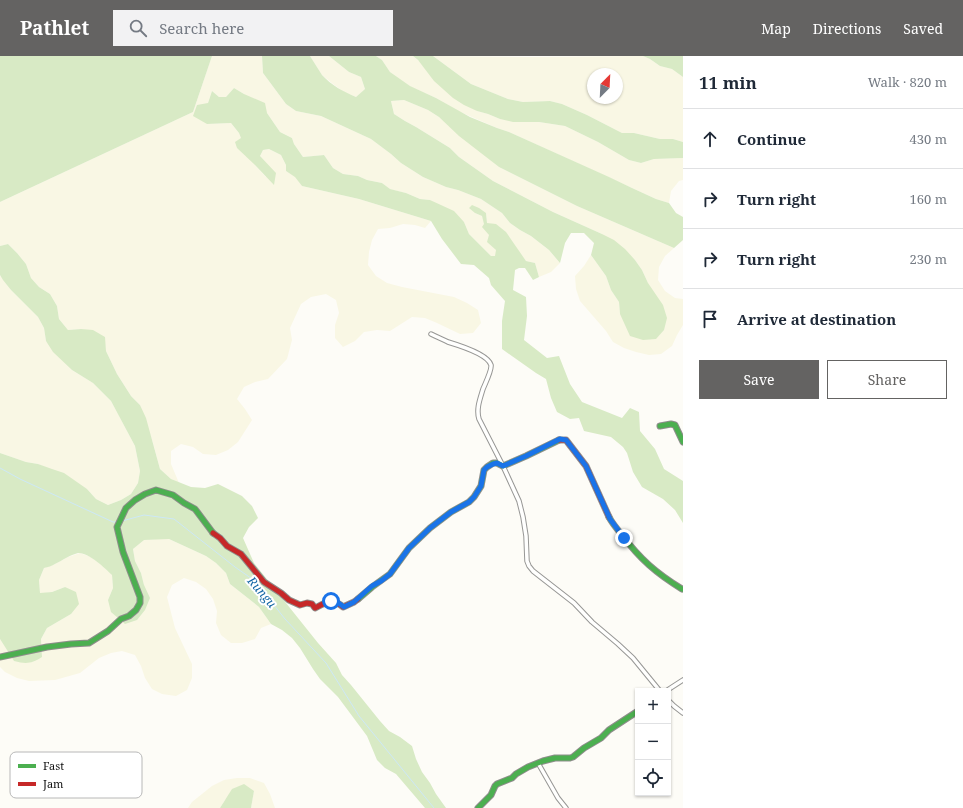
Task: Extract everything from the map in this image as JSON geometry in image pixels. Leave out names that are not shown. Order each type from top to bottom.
[{"type":"street","points":[[431,334],[476,352],[490,363],[491,370],[477,410],[479,419],[519,501],[526,536],[526,561],[529,566],[533,571],[574,603],[592,622],[633,658],[658,688]]},
{"type":"street","points":[[660,426],[671,424],[675,425],[683,442]]},
{"type":"street","points":[[503,466],[560,439],[566,440],[586,466],[610,519],[634,551],[667,580],[682,589]]},
{"type":"street","points":[[0,657],[47,646],[89,644],[108,631],[121,619],[129,616],[136,610],[140,603],[140,597],[121,545],[117,527],[126,508],[145,494],[156,490],[173,495],[184,504],[196,509],[213,532],[227,546],[241,554],[264,582],[289,600],[300,605],[307,603],[312,604],[316,608],[331,601],[337,602],[344,607],[354,602],[372,586],[390,574],[409,548],[430,528],[451,512],[469,502],[481,486],[484,470],[487,467],[497,463],[503,466]]},
{"type":"street","points":[[671,688],[683,680]]},
{"type":"street","points":[[671,703],[683,713]]},
{"type":"street","points":[[478,808],[491,795],[495,786],[498,784],[512,778],[524,769],[549,760],[573,757],[635,713]]},
{"type":"street","points":[[538,764],[558,798],[566,808]]},
{"type":"shaded area","points":[[212,56],[262,56],[263,73],[286,104],[296,111],[321,116],[371,139],[401,163],[423,177],[481,199],[502,213],[510,223],[531,236],[549,250],[560,263],[551,272],[539,277],[535,263],[526,261],[487,223],[486,213],[475,213],[482,216],[496,250],[496,256],[491,256],[469,234],[464,222],[430,200],[420,199],[406,193],[389,189],[382,183],[367,180],[358,176],[343,174],[333,168],[324,155],[303,157],[294,144],[292,138],[280,132],[267,113],[244,94],[234,88],[226,97],[219,97],[212,91],[208,103],[207,124],[231,123],[239,133],[255,165],[266,177],[260,156],[263,150],[269,149],[281,155],[286,165],[286,171],[296,177],[302,186],[359,199],[431,221],[425,228],[403,224],[390,228],[378,229],[372,240],[368,265],[376,276],[387,283],[454,297],[467,303],[478,310],[481,323],[473,333],[460,334],[425,318],[412,317],[390,331],[377,330],[364,332],[355,341],[343,347],[335,338],[335,325],[339,313],[336,300],[326,294],[311,297],[301,304],[290,328],[292,340],[287,359],[268,379],[255,382],[244,387],[237,399],[252,420],[238,442],[228,450],[216,455],[203,454],[193,447],[181,444],[171,451],[171,464],[179,483],[171,479],[160,469],[140,405],[131,396],[117,374],[106,351],[104,337],[81,329],[68,330],[59,319],[57,306],[50,294],[39,287],[31,278],[26,264],[8,244],[0,246],[0,202],[193,112]]},
{"type":"shaded area","points":[[310,56],[329,56],[349,72],[361,77],[365,89],[356,97],[344,92],[322,75]]},
{"type":"shaded area","points":[[376,56],[413,56],[477,111],[500,119],[565,126],[598,142],[629,160],[641,163],[654,159],[683,158],[683,180],[679,181],[671,191],[669,203],[656,199],[509,132],[458,111],[436,98],[411,87],[390,72],[382,60]]},
{"type":"shaded area","points":[[433,56],[643,56],[660,66],[672,69],[683,77],[683,142],[673,139],[660,139],[634,133],[622,133],[587,115],[562,104],[550,101],[523,102],[508,99],[471,84]]},
{"type":"shaded area","points":[[404,100],[428,110],[439,117],[499,167],[577,206],[674,248],[665,256],[659,267],[658,280],[665,291],[675,298],[683,299],[683,325],[672,346],[661,354],[649,355],[624,348],[613,342],[606,331],[580,301],[576,289],[575,276],[591,255],[606,276],[611,290],[619,302],[620,314],[648,283],[635,260],[602,234],[553,212],[493,181],[459,157],[450,148],[394,114],[391,101]]},
{"type":"shaded area","points":[[0,275],[11,290],[38,317],[44,328],[46,341],[72,370],[93,383],[111,401],[117,412],[135,446],[140,471],[138,483],[131,494],[121,500],[108,505],[96,499],[87,489],[38,464],[26,462],[0,453]]},
{"type":"shaded area","points":[[169,539],[206,556],[216,563],[226,573],[230,584],[259,607],[271,624],[261,628],[255,639],[242,643],[231,643],[221,635],[216,623],[217,611],[213,599],[206,589],[196,582],[184,578],[172,585],[167,597],[175,628],[192,664],[192,678],[187,690],[176,696],[162,694],[152,689],[145,678],[135,655],[122,651],[111,653],[99,658],[80,673],[55,680],[29,681],[17,678],[5,672],[0,667],[0,639],[15,661],[42,657],[41,639],[47,628],[71,614],[65,587],[52,592],[40,594],[39,580],[44,568],[80,553],[91,557],[112,575],[113,588],[108,600],[144,585],[141,573],[135,561],[133,549],[143,540]]},
{"type":"shaded area","points":[[250,778],[264,783],[275,808],[251,808],[254,791],[225,800],[220,808],[188,808],[192,802],[212,786],[224,780]]},
{"type":"green space","points":[[0,56],[212,56],[193,112],[0,202]]},
{"type":"green space","points":[[262,56],[310,56],[322,75],[329,82],[356,97],[365,89],[361,77],[349,72],[329,56],[376,56],[382,60],[390,72],[410,86],[436,98],[470,117],[509,132],[656,199],[669,203],[676,213],[683,217],[683,240],[674,248],[577,206],[499,167],[459,136],[439,117],[428,110],[404,100],[391,101],[394,114],[450,148],[459,157],[493,181],[553,212],[614,240],[625,249],[642,270],[648,283],[663,305],[667,318],[664,330],[656,339],[643,340],[630,336],[620,314],[619,302],[611,290],[606,276],[591,255],[594,243],[584,233],[571,233],[565,243],[560,263],[549,250],[531,236],[510,223],[502,213],[481,199],[423,177],[401,163],[371,139],[321,116],[296,111],[286,104],[263,73]]},
{"type":"green space","points":[[413,56],[433,56],[471,84],[508,99],[523,102],[550,101],[562,104],[587,115],[622,133],[634,133],[660,139],[673,139],[683,142],[683,158],[654,159],[641,163],[629,160],[598,142],[565,126],[539,122],[513,122],[477,111],[453,98],[434,81],[418,60]]},
{"type":"green space","points":[[643,56],[683,56],[683,77],[672,69],[660,66]]},
{"type":"green space","points":[[234,88],[265,103],[267,113],[280,132],[292,138],[294,144],[303,157],[324,155],[333,168],[343,174],[358,176],[367,180],[382,183],[390,189],[406,193],[420,199],[430,200],[454,211],[464,222],[469,234],[491,256],[495,256],[496,250],[487,242],[489,235],[482,227],[484,224],[482,216],[469,208],[472,205],[479,208],[486,213],[487,223],[496,224],[506,232],[526,261],[535,263],[539,277],[533,280],[525,268],[515,270],[513,290],[526,297],[527,316],[524,340],[547,358],[559,356],[570,384],[582,402],[622,418],[630,408],[639,412],[640,431],[655,449],[664,469],[683,481],[683,523],[675,510],[663,499],[642,487],[633,472],[627,453],[623,447],[611,437],[584,431],[579,418],[570,419],[557,412],[551,398],[546,379],[502,349],[502,321],[505,301],[491,285],[489,278],[474,265],[461,264],[442,239],[431,221],[359,199],[302,186],[295,177],[286,171],[286,165],[281,155],[269,149],[263,150],[260,156],[276,173],[274,185],[237,148],[235,142],[241,138],[231,123],[207,124],[193,116],[197,105],[208,103],[212,91],[219,97],[226,97]]},
{"type":"green space","points":[[8,244],[26,264],[31,278],[39,287],[50,294],[57,306],[59,319],[68,330],[93,330],[105,337],[106,351],[117,374],[131,396],[140,405],[146,418],[160,469],[171,479],[191,487],[205,488],[218,484],[242,496],[252,506],[258,518],[249,527],[243,538],[254,563],[318,643],[336,663],[342,675],[380,721],[389,731],[412,746],[422,772],[446,808],[425,808],[396,774],[385,768],[377,760],[367,736],[338,697],[320,679],[292,638],[271,624],[259,607],[230,584],[226,573],[216,563],[206,556],[169,539],[144,540],[133,549],[135,561],[150,598],[145,610],[137,620],[125,624],[111,612],[108,600],[113,588],[112,575],[96,561],[87,555],[78,553],[44,568],[39,580],[40,593],[52,592],[65,587],[76,592],[79,604],[71,614],[47,628],[41,639],[42,657],[28,663],[14,661],[0,639],[0,453],[64,473],[87,489],[96,499],[108,505],[131,494],[138,483],[140,471],[135,446],[111,401],[93,383],[72,370],[53,352],[46,341],[44,328],[38,317],[11,290],[0,275],[0,246]]},
{"type":"green space","points":[[244,784],[254,791],[251,808],[220,808],[232,789]]},
{"type":"waterway","name":"Rungu","points":[[0,468],[20,479],[113,522],[117,522]]},
{"type":"waterway","name":"Rungu","points":[[122,521],[144,515],[174,519],[255,581],[285,619],[326,663],[359,716],[434,808]]},
{"type":"traffic: fast","points":[[660,426],[671,424],[675,425],[683,442]]},
{"type":"traffic: fast","points":[[358,599],[390,574],[409,548],[430,528],[451,512],[469,502],[474,497],[481,486],[484,470],[487,467],[493,463],[503,466],[559,440]]},
{"type":"traffic: fast","points":[[0,657],[47,647],[89,643],[108,631],[121,619],[129,616],[136,610],[140,603],[140,597],[123,552],[117,527],[126,508],[145,494],[156,490],[173,495],[195,509],[213,533]]},
{"type":"traffic: fast","points":[[609,517],[629,544],[642,558],[656,571],[682,589]]},
{"type":"traffic: fast","points":[[478,808],[491,795],[497,784],[512,778],[528,767],[543,761],[555,758],[573,757],[635,713]]},
{"type":"traffic: jam","points":[[559,440],[566,440],[586,466],[609,517]]},
{"type":"traffic: jam","points":[[213,533],[227,546],[241,554],[264,582],[289,600],[300,605],[307,603],[312,604],[315,608],[332,601],[343,607],[358,599]]},
{"type":"route","points":[[331,601],[337,602],[344,607],[354,602],[372,586],[390,574],[409,548],[430,528],[451,512],[469,502],[474,497],[481,486],[484,470],[489,465],[497,463],[503,466],[560,439],[566,440],[586,466],[610,519],[624,538]]}]
